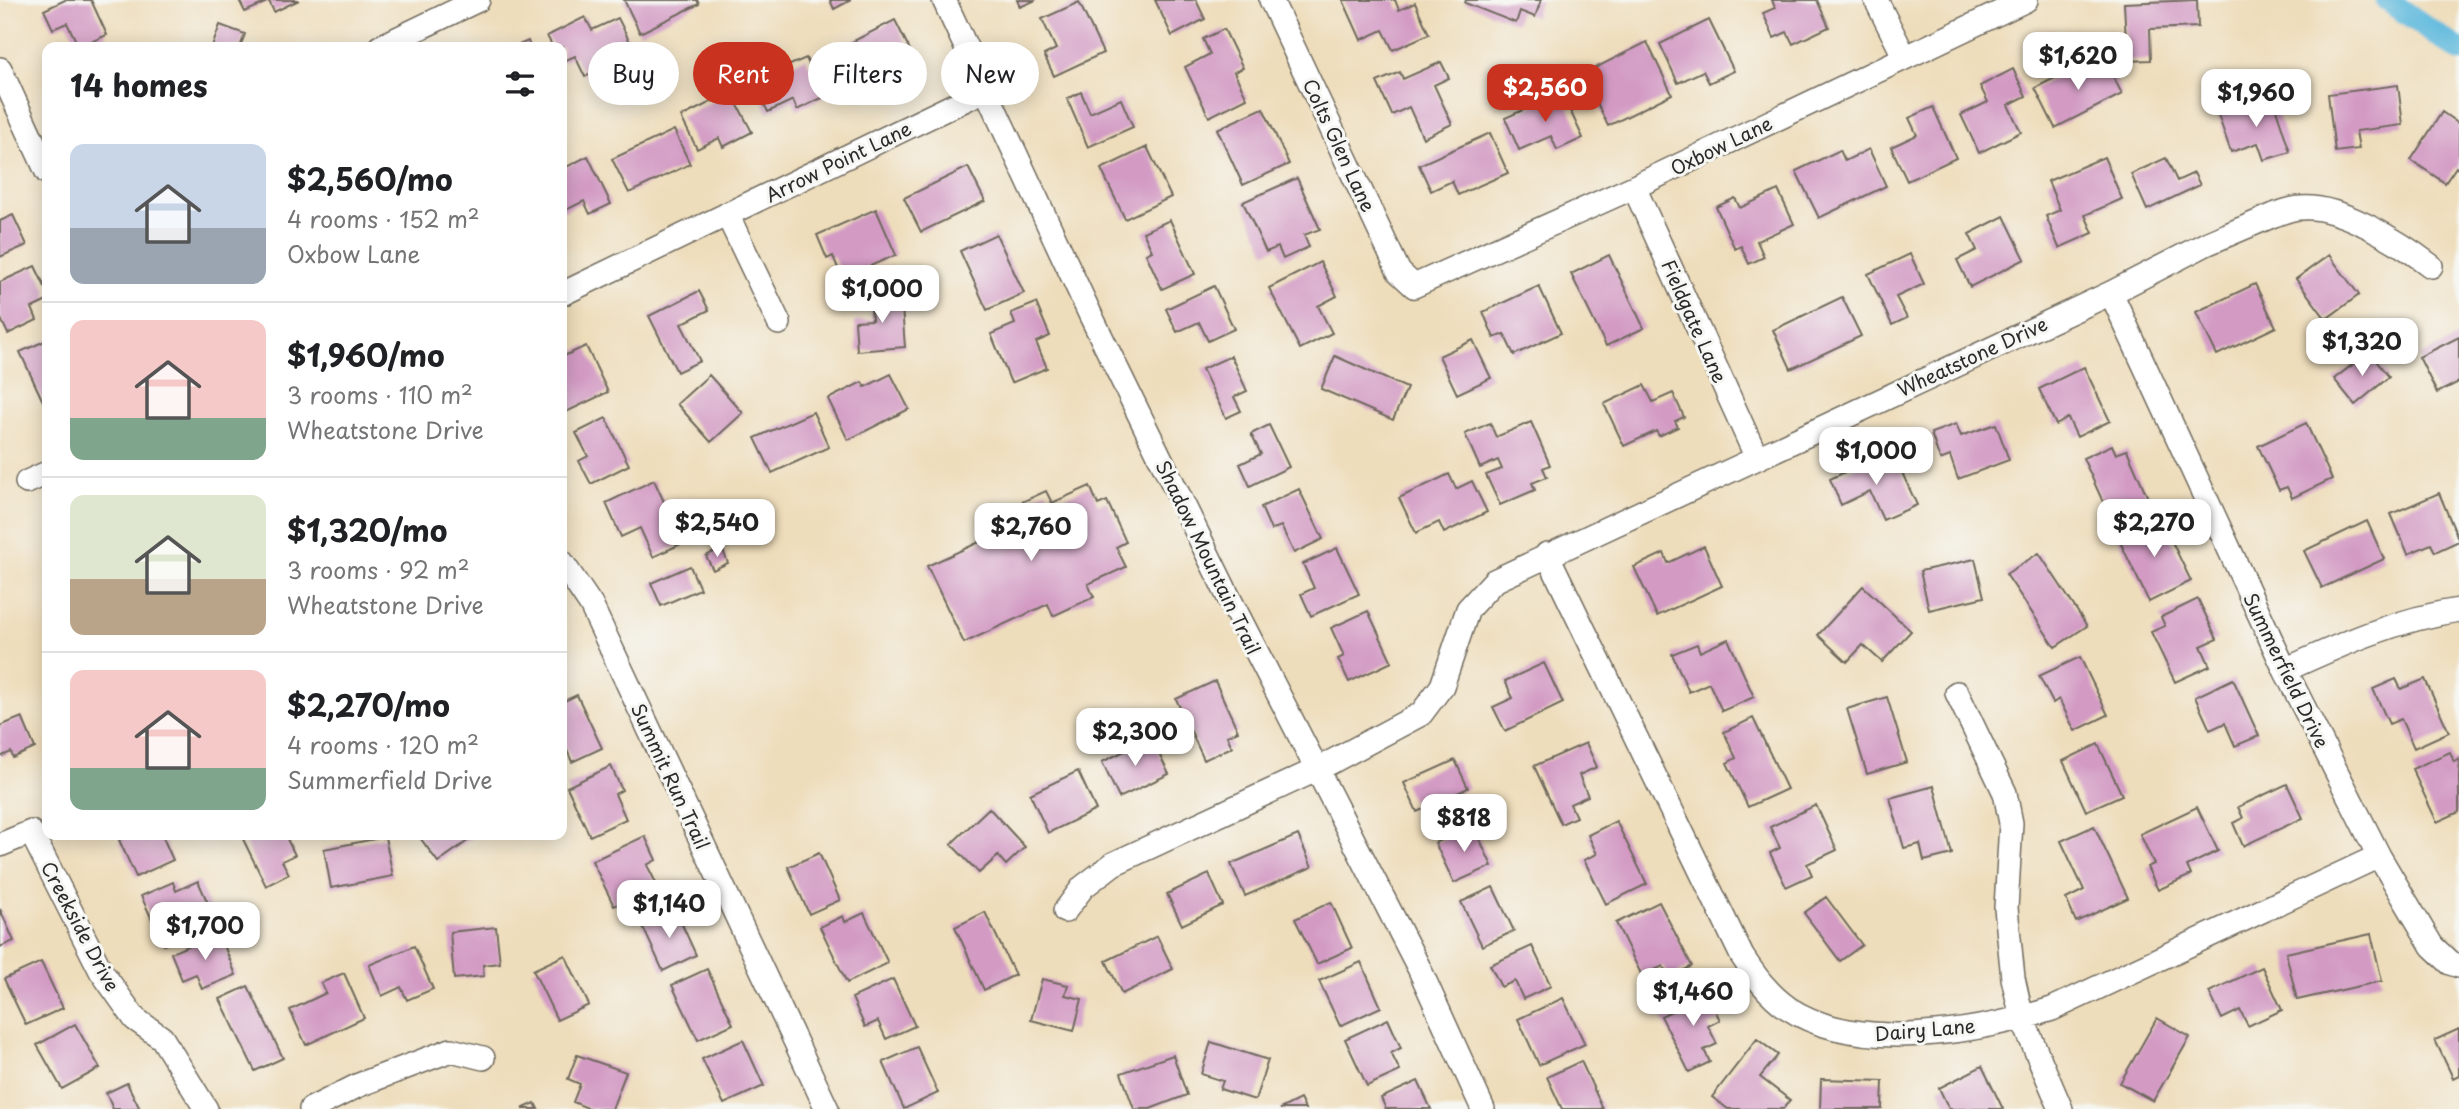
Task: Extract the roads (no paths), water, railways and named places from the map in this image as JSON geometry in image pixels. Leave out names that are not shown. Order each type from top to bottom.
[{"type":"street","points":[[390,42],[478,0]]},
{"type":"street","name":"Shadow Mountain Trail","points":[[944,0],[963,42]]},
{"type":"street","name":"Colts Glen Lane","points":[[1270,0],[1399,272],[1414,286]]},
{"type":"street","points":[[1876,0],[1904,56]]},
{"type":"street","name":"Oxbow Lane","points":[[1414,286],[1634,187],[2026,0]]},
{"type":"street","points":[[0,69],[42,161]]},
{"type":"street","name":"Arrow Point Lane","points":[[567,292],[954,105]]},
{"type":"street","name":"Shadow Mountain Trail","points":[[992,105],[1090,314],[1229,598],[1419,968],[1483,1109]]},
{"type":"street","name":"Fieldgate Lane","points":[[1634,187],[1756,456]]},
{"type":"street","name":"Wheatstone Drive","points":[[1065,911],[1083,887],[1113,864],[1318,769],[1421,714],[1442,686],[1468,609],[1494,581],[1547,554],[2111,292],[2206,244],[2274,215],[2300,208],[2314,208],[2365,224],[2431,266]]},
{"type":"street","points":[[727,214],[779,323]]},
{"type":"street","name":"Summerfield Drive","points":[[2111,292],[2285,670],[2379,856],[2432,946],[2450,962],[2459,966]]},
{"type":"street","name":"Dairy Lane","points":[[1547,554],[1742,956],[1764,988],[1788,1008],[1817,1023],[1861,1034],[1935,1032],[2022,1018],[2052,1009],[2379,856]]},
{"type":"street","name":"Summit Run Trail","points":[[567,569],[592,605],[827,1109]]},
{"type":"street","points":[[2285,670],[2358,637],[2424,615],[2459,610]]},
{"type":"street","points":[[1957,693],[2005,793],[2011,822],[2006,908],[2013,978],[2022,1018],[2062,1109]]},
{"type":"street","name":"Creekside Drive","points":[[0,845],[31,832],[101,971],[135,1019],[162,1038],[206,1109]]},
{"type":"street","points":[[311,1109],[359,1085],[451,1050],[483,1058]]},
{"type":"waterway","points":[[2387,0],[2459,50]]}]
